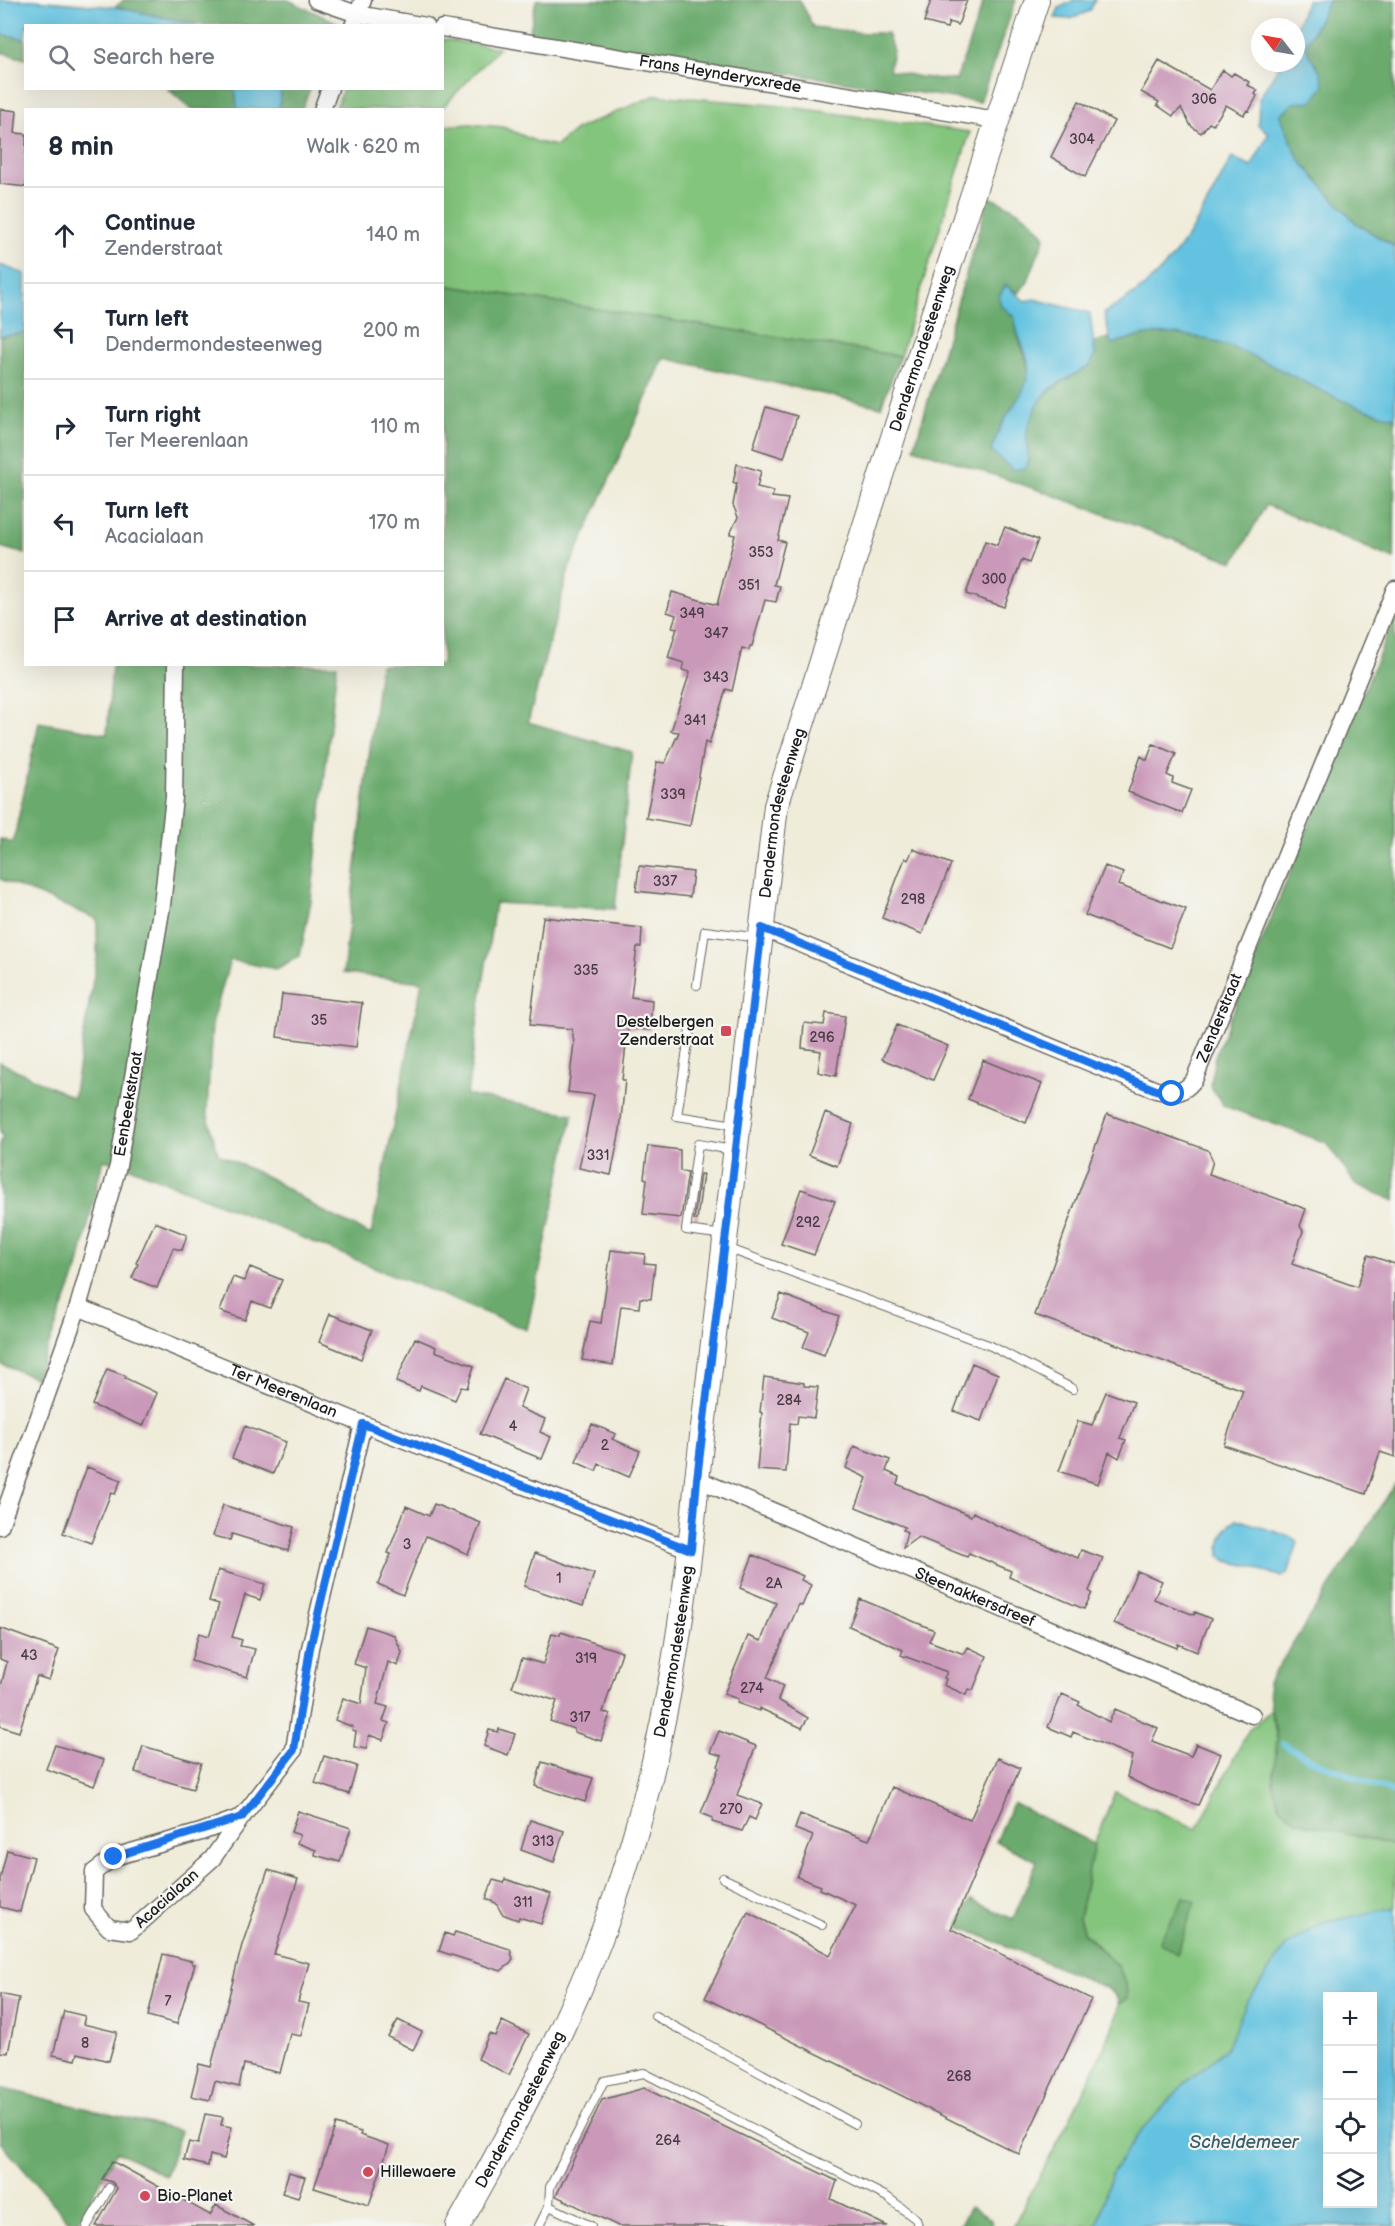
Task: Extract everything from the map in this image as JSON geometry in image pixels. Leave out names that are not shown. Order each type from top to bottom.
[{"type":"main road","name":"Dendermondesteenweg","points":[[458,2226],[551,2054],[598,1944],[620,1884],[645,1799],[664,1722],[677,1652],[691,1550],[697,1479],[776,806],[996,120],[1037,0]]},
{"type":"street","points":[[316,0],[358,13],[416,24]]},
{"type":"street","name":"Frans Heynderycxrede","points":[[444,28],[996,120]]},
{"type":"street","points":[[323,108],[329,90]]},
{"type":"street","name":"Zenderstraat","points":[[761,933],[1156,1090],[1172,1094],[1186,1090],[1194,1080],[1395,589]]},
{"type":"street","name":"Eenbeekstraat","points":[[0,1526],[78,1307],[118,1166],[162,905],[174,797],[176,666]]},
{"type":"street","name":"Ter Meerenlaan","points":[[78,1307],[363,1424],[691,1550]]},
{"type":"street","name":"Acacialaan","points":[[242,1817],[114,1857],[94,1872],[93,1909],[109,1928],[131,1931],[212,1859],[294,1750],[310,1648],[363,1424]]},
{"type":"street","name":"Steenakkersdreef","points":[[697,1479],[1252,1715]]},
{"type":"lane","points":[[697,985],[705,931],[761,933]]},
{"type":"lane","points":[[691,1023],[677,1116],[739,1125]]},
{"type":"lane","points":[[736,1150],[698,1144],[686,1230],[725,1241],[991,1346],[1073,1389]]},
{"type":"lane","points":[[723,1878],[822,1925]]},
{"type":"lane","points":[[655,2016],[855,2124]]},
{"type":"lane","points":[[538,2226],[549,2206],[550,2187],[604,2081],[644,2073],[887,2197],[916,2219],[918,2226]]},
{"type":"lane","points":[[87,2226],[109,2188]]},
{"type":"lane","points":[[549,2206],[591,2226]]},
{"type":"green space","points":[[124,0],[288,0],[338,23],[194,24],[115,7]]},
{"type":"green space","points":[[536,0],[800,0],[813,27],[887,33],[893,51],[889,70],[920,77],[956,80],[984,0],[1016,0],[980,102],[529,35]]},
{"type":"green space","points":[[1329,0],[1395,0],[1395,247],[1357,224],[1328,193],[1299,159],[1280,115],[1294,103],[1312,101],[1320,71],[1309,55],[1306,45]]},
{"type":"green space","points":[[0,34],[24,39],[24,59],[0,52]]},
{"type":"green space","points":[[444,39],[499,48],[442,108],[336,108],[343,90],[444,90]]},
{"type":"green space","points":[[169,90],[233,90],[236,92],[237,108],[190,108]]},
{"type":"green space","points":[[281,90],[310,90],[302,108],[279,108]]},
{"type":"green space","points":[[656,95],[783,106],[970,132],[900,356],[444,285],[444,126],[470,124],[503,127],[537,142],[556,146],[577,129]]},
{"type":"green space","points":[[989,197],[1027,217],[1045,237],[1027,283],[1018,293],[1006,285],[1000,304],[1015,318],[1017,334],[1027,364],[1028,381],[1021,397],[1004,421],[991,451],[1013,470],[1029,461],[1026,433],[1033,411],[1042,397],[1077,372],[1095,355],[1094,342],[1109,338],[1111,344],[1156,334],[1188,336],[1219,343],[1248,354],[1335,397],[1365,409],[1395,417],[1394,559],[1266,505],[1234,562],[1047,493],[914,448]]},
{"type":"green space","points":[[444,285],[900,356],[881,407],[664,358],[569,569],[528,722],[632,752],[615,909],[495,903],[467,1095],[573,1114],[527,1330],[132,1168],[103,1160],[78,1269],[36,1378],[0,1364],[0,1141],[3,1138],[0,1133],[0,1062],[73,1098],[97,957],[97,919],[0,879],[0,839],[13,843],[39,722],[107,734],[112,666],[337,666],[311,901],[300,956],[276,969],[230,960],[212,1024],[207,1112],[218,1154],[270,1178],[319,1209],[371,1235],[422,982],[343,973],[380,666],[444,666]]},
{"type":"green space","points":[[24,333],[24,554],[0,547],[0,336]]},
{"type":"green space","points":[[1395,615],[1395,1201],[1355,1184],[1327,1143],[1224,1106],[1210,1086],[1215,1056]]},
{"type":"green space","points":[[1395,1484],[1395,1846],[1297,1821],[1279,1805],[1273,1785],[1277,1738],[1268,1683]]},
{"type":"green space","points":[[1271,1710],[1277,1738],[1395,1799],[1395,2226],[1013,2226],[1092,2074],[1116,2016],[1118,2001],[1116,1996],[1104,1987],[1085,1979],[1098,1947],[1084,1933],[1079,1918],[1094,1844],[1115,1792],[1197,1829],[1248,1731]]},
{"type":"green space","points":[[1013,1803],[1094,1844],[1079,1918],[1084,1933],[1118,1967],[1126,1982],[1127,1998],[1119,2004],[1116,1995],[1107,1988],[958,1926],[971,1900],[1013,1919],[1037,1861],[996,1842]]},
{"type":"green space","points":[[1184,1897],[1195,1902],[1177,1954],[1159,1942]]},
{"type":"green space","points":[[0,2088],[181,2131],[166,2176],[117,2151],[76,2226],[73,2226],[0,2142]]},
{"type":"green space","points":[[970,2207],[991,2219],[992,2226],[959,2226]]},
{"type":"water","points":[[0,0],[32,0],[115,7],[194,24],[24,24],[24,39],[0,34]]},
{"type":"water","points":[[1074,0],[1095,0],[1090,11],[1070,19],[1055,18],[1059,8]]},
{"type":"water","points":[[1307,0],[1329,0],[1306,45],[1309,55],[1320,71],[1324,86],[1312,101],[1294,103],[1280,115],[1299,159],[1328,193],[1357,224],[1395,247],[1395,417],[1365,409],[1335,397],[1248,354],[1218,343],[1187,336],[1155,334],[1111,344],[1104,313],[1143,287],[1171,259],[1194,227],[1232,157],[1251,167],[1269,133],[1258,125],[1259,98],[1275,72],[1305,72],[1305,18],[1300,18]]},
{"type":"water","points":[[233,90],[281,90],[279,108],[237,108],[236,93]]},
{"type":"water","points":[[0,265],[24,274],[24,333],[0,336]]},
{"type":"water","points":[[1006,285],[1025,301],[1034,299],[1090,313],[1095,355],[1090,366],[1055,386],[1042,398],[1028,427],[1026,468],[1013,470],[991,451],[998,432],[1026,384],[1028,376],[1027,358],[1015,318],[1000,304],[999,296]]},
{"type":"water","points":[[1237,1519],[1291,1537],[1298,1542],[1288,1574],[1281,1576],[1268,1573],[1255,1567],[1227,1561],[1220,1556],[1223,1535]]},
{"type":"water","name":"Scheldemeer","points":[[1395,1907],[1395,2226],[1097,2226],[1112,2173],[1137,2136],[1184,2084],[1226,2049],[1246,2004],[1286,1946],[1323,1923]]},
{"type":"building","points":[[931,0],[967,0],[958,25],[949,22],[947,28],[924,22]]},
{"type":"building","points":[[1159,61],[1210,90],[1223,70],[1231,76],[1234,73],[1249,82],[1247,85],[1258,90],[1255,94],[1257,96],[1249,111],[1247,110],[1244,115],[1226,105],[1213,125],[1209,123],[1201,133],[1191,126],[1181,108],[1173,116],[1157,105],[1159,102],[1141,92]]},
{"type":"building","points":[[1079,101],[1114,121],[1085,177],[1051,157]]},
{"type":"building","points":[[0,109],[17,111],[15,133],[24,134],[24,187],[0,184]]},
{"type":"building","points":[[766,407],[797,416],[784,458],[753,448]]},
{"type":"building","points":[[737,464],[761,471],[757,487],[774,491],[772,497],[788,499],[778,540],[785,542],[774,585],[780,586],[776,602],[765,600],[752,646],[749,650],[742,648],[732,691],[726,689],[709,744],[705,742],[690,826],[646,818],[657,762],[665,763],[679,732],[671,731],[690,672],[682,670],[684,663],[668,658],[677,628],[672,627],[676,615],[667,612],[672,592],[717,605],[735,535],[730,534],[738,517],[733,505],[737,483],[733,483]]},
{"type":"building","points":[[1005,527],[1038,540],[1029,563],[1022,560],[1004,607],[966,594],[985,541],[997,545]]},
{"type":"building","points":[[1153,744],[1176,754],[1167,775],[1173,778],[1172,783],[1191,790],[1182,813],[1128,792],[1141,756],[1147,760]]},
{"type":"building","points":[[913,849],[951,864],[922,934],[882,918],[905,858],[908,860]]},
{"type":"building","points":[[639,866],[693,872],[690,897],[636,891]]},
{"type":"building","points":[[1105,866],[1123,873],[1118,885],[1186,909],[1170,948],[1085,915]]},
{"type":"building","points":[[543,917],[642,928],[641,947],[637,947],[631,997],[652,1000],[650,1030],[628,1028],[622,1080],[625,1080],[620,1130],[611,1175],[579,1168],[594,1095],[568,1092],[574,1043],[572,1029],[530,1025]]},
{"type":"building","points":[[282,994],[362,1003],[356,1047],[277,1037]]},
{"type":"building","points":[[826,1013],[845,1016],[836,1076],[818,1072],[821,1051],[802,1048],[804,1023],[824,1025]]},
{"type":"building","points":[[897,1025],[948,1046],[933,1080],[882,1059]]},
{"type":"building","points":[[983,1060],[1042,1084],[1026,1123],[968,1099]]},
{"type":"building","points":[[825,1113],[853,1124],[837,1166],[809,1155]]},
{"type":"building","points":[[1107,1114],[1208,1150],[1213,1161],[1209,1174],[1306,1209],[1300,1226],[1303,1231],[1292,1264],[1357,1287],[1368,1255],[1395,1264],[1395,1457],[1380,1452],[1366,1494],[1224,1445],[1243,1390],[1035,1315]]},
{"type":"building","points":[[648,1146],[680,1150],[680,1171],[688,1172],[681,1218],[643,1214]]},
{"type":"building","points":[[700,1174],[703,1174],[697,1220],[694,1220]]},
{"type":"building","points":[[801,1189],[835,1201],[814,1255],[781,1244]]},
{"type":"building","points":[[155,1222],[187,1235],[182,1250],[173,1248],[157,1288],[132,1278],[138,1264],[136,1263]]},
{"type":"building","points":[[611,1250],[645,1254],[644,1263],[655,1264],[651,1299],[640,1298],[639,1308],[621,1306],[613,1365],[582,1360],[590,1321],[601,1323]]},
{"type":"building","points":[[250,1267],[282,1280],[270,1308],[252,1301],[245,1320],[220,1311],[233,1277],[244,1281]]},
{"type":"building","points":[[781,1294],[839,1316],[824,1355],[803,1347],[809,1332],[772,1318]]},
{"type":"building","points":[[330,1314],[372,1330],[361,1359],[319,1342]]},
{"type":"building","points":[[415,1338],[436,1347],[435,1351],[474,1366],[467,1388],[461,1387],[455,1400],[421,1386],[419,1391],[396,1382]]},
{"type":"building","points":[[972,1363],[998,1374],[981,1421],[954,1411]]},
{"type":"building","points":[[107,1369],[126,1376],[125,1378],[157,1393],[143,1426],[92,1405]]},
{"type":"building","points":[[764,1377],[818,1387],[814,1418],[798,1416],[797,1424],[790,1423],[786,1472],[757,1470]]},
{"type":"building","points":[[504,1379],[526,1389],[519,1408],[545,1419],[540,1432],[551,1437],[542,1459],[480,1434]]},
{"type":"building","points":[[1106,1392],[1134,1402],[1120,1438],[1126,1440],[1119,1458],[1109,1452],[1098,1484],[1059,1471],[1078,1421],[1092,1425]]},
{"type":"building","points":[[592,1424],[616,1434],[612,1439],[640,1451],[629,1477],[599,1464],[596,1471],[576,1462]]},
{"type":"building","points":[[245,1426],[286,1442],[273,1474],[232,1458]]},
{"type":"building","points":[[854,1446],[890,1460],[886,1471],[899,1477],[897,1484],[971,1516],[973,1512],[996,1525],[1078,1558],[1081,1550],[1103,1558],[1089,1591],[1092,1593],[1084,1609],[1009,1577],[1011,1571],[969,1553],[967,1557],[918,1537],[903,1548],[907,1532],[903,1530],[905,1527],[856,1507],[867,1478],[846,1468]]},
{"type":"building","points":[[87,1467],[121,1480],[115,1494],[111,1493],[91,1543],[63,1533]]},
{"type":"building","points":[[434,1504],[481,1523],[468,1554],[426,1536],[403,1595],[378,1584],[391,1554],[388,1553],[406,1506],[429,1516]]},
{"type":"building","points":[[223,1505],[294,1527],[288,1551],[232,1534],[230,1540],[213,1536]]},
{"type":"building","points":[[535,1553],[594,1574],[583,1606],[524,1586]]},
{"type":"building","points":[[753,1555],[803,1576],[801,1580],[811,1585],[802,1606],[799,1604],[767,1678],[783,1686],[778,1700],[808,1718],[802,1728],[759,1708],[759,1711],[737,1703],[738,1699],[724,1694],[748,1636],[761,1641],[776,1603],[740,1588]]},
{"type":"building","points":[[218,1570],[265,1584],[260,1600],[245,1595],[232,1637],[242,1640],[240,1646],[255,1649],[247,1677],[191,1661],[199,1633],[209,1636],[219,1604],[209,1601]]},
{"type":"building","points":[[1137,1571],[1162,1581],[1154,1599],[1194,1615],[1195,1612],[1211,1619],[1197,1652],[1178,1644],[1177,1648],[1114,1623]]},
{"type":"building","points":[[860,1599],[934,1630],[929,1641],[964,1654],[968,1647],[987,1656],[973,1690],[968,1689],[966,1695],[944,1685],[947,1672],[901,1655],[903,1650],[849,1626]]},
{"type":"building","points":[[366,1626],[394,1635],[402,1652],[398,1666],[388,1662],[377,1704],[388,1707],[383,1721],[389,1723],[383,1740],[369,1735],[366,1749],[354,1747],[356,1731],[352,1730],[353,1727],[335,1720],[343,1698],[361,1704],[366,1668],[354,1664]]},
{"type":"building","points":[[0,1628],[59,1650],[49,1680],[37,1676],[19,1732],[0,1726],[0,1690],[7,1662],[0,1659]]},
{"type":"building","points":[[561,1632],[622,1652],[603,1712],[610,1714],[601,1741],[550,1721],[557,1701],[512,1687],[522,1658],[543,1664],[552,1633],[560,1635]]},
{"type":"building","points":[[1062,1694],[1080,1702],[1078,1705],[1109,1722],[1115,1709],[1158,1728],[1152,1741],[1191,1756],[1196,1744],[1221,1754],[1198,1805],[1150,1789],[1127,1777],[1132,1756],[1073,1732],[1071,1737],[1048,1727]]},
{"type":"building","points":[[499,1729],[515,1734],[508,1755],[484,1746],[489,1730],[498,1732]]},
{"type":"building","points":[[719,1731],[756,1746],[737,1795],[762,1804],[755,1820],[749,1817],[742,1831],[712,1822],[713,1818],[701,1813],[722,1756],[710,1752]]},
{"type":"building","points":[[55,1745],[104,1760],[94,1786],[46,1769]]},
{"type":"building","points":[[143,1746],[201,1763],[193,1789],[135,1772]]},
{"type":"building","points":[[324,1756],[357,1766],[349,1794],[315,1783]]},
{"type":"building","points":[[998,1758],[1020,1768],[951,1929],[1091,1999],[1019,2154],[705,1998],[748,1912],[830,1955],[856,1905],[820,1889],[821,1886],[797,1877],[813,1836],[795,1829],[800,1814],[869,1840],[892,1787],[970,1820]]},
{"type":"building","points":[[542,1762],[593,1778],[585,1802],[535,1786]]},
{"type":"building","points":[[298,1811],[351,1828],[340,1862],[315,1855],[316,1850],[297,1843],[300,1835],[291,1832]]},
{"type":"building","points":[[530,1820],[564,1831],[554,1862],[521,1850]]},
{"type":"building","points":[[7,1850],[34,1857],[20,1912],[0,1907],[0,1879]]},
{"type":"building","points":[[268,1870],[298,1879],[274,1954],[309,1963],[298,2002],[309,2004],[301,2036],[290,2034],[280,2073],[244,2064],[239,2087],[215,2081],[210,2100],[191,2096],[199,2064],[211,2067],[242,1945]]},
{"type":"building","points":[[505,1879],[551,1894],[541,1924],[519,1917],[518,1920],[502,1914],[496,1903],[486,1899],[493,1880],[504,1883]]},
{"type":"building","points":[[455,1932],[510,1949],[513,1959],[511,1963],[501,1971],[439,1951],[445,1933],[453,1936]]},
{"type":"building","points":[[163,1954],[192,1961],[192,1964],[195,1964],[177,2024],[148,2016]]},
{"type":"building","points":[[0,1994],[19,1998],[8,2053],[0,2052]]},
{"type":"building","points":[[64,2011],[85,2016],[83,2024],[117,2032],[109,2061],[78,2053],[76,2060],[53,2055]]},
{"type":"building","points":[[398,2020],[422,2032],[413,2050],[388,2037]]},
{"type":"building","points":[[502,2021],[529,2034],[509,2075],[478,2059],[489,2034],[495,2036]]},
{"type":"building","points":[[644,2088],[837,2181],[831,2199],[887,2226],[618,2226],[556,2196],[602,2100]]},
{"type":"building","points":[[205,2114],[223,2117],[221,2125],[232,2127],[224,2159],[210,2155],[208,2166],[184,2160],[189,2142],[198,2144]]},
{"type":"building","points":[[336,2124],[389,2145],[369,2205],[314,2188]]},
{"type":"building","name":"Bio-Planet","points":[[112,2161],[210,2215],[216,2205],[254,2226],[96,2226],[117,2188],[112,2182],[102,2179]]},
{"type":"building","points":[[289,2172],[305,2177],[298,2198],[282,2193]]},
{"type":"waterway","points":[[1283,1744],[1316,1762],[1395,1793]]},
{"type":"place","name":"Destelbergen Zenderstraat","points":[[726,1031]]},
{"type":"place","name":"Hillewaere","points":[[368,2172]]},
{"type":"place","name":"Bio-Planet","points":[[145,2196]]},
{"type":"route","points":[[114,1857],[201,1832],[242,1817],[294,1750],[310,1648],[363,1424],[691,1550],[697,1479],[762,928],[1156,1090],[1172,1094]]}]
